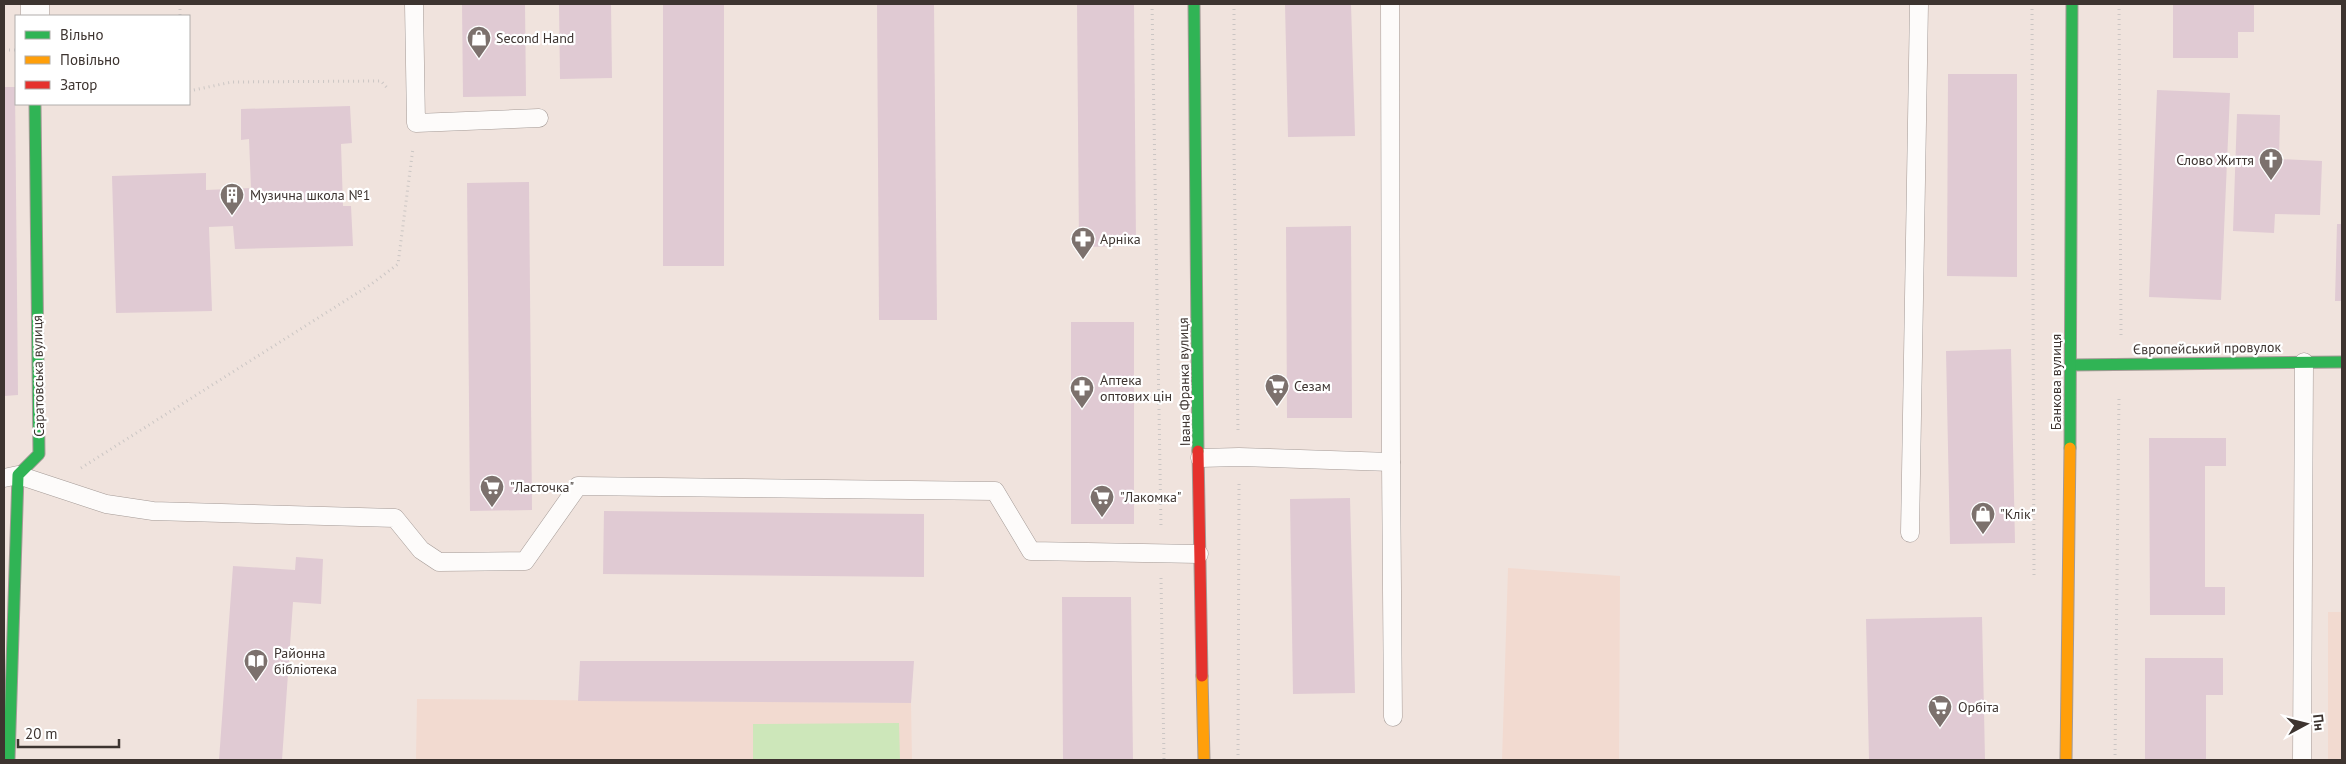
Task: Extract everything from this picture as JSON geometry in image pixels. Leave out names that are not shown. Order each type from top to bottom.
[{"type":"street","name":"Івана Франка вулиця","points":[[1194,4],[1200,458],[1199,554],[1204,760]]},
{"type":"street","name":"Банкова вулиця","points":[[2066,760],[2071,365],[2072,4]]},
{"type":"street","name":"Саратовська вулиця","points":[[11,476],[39,454],[35,105]]},
{"type":"street","name":"Європейський провулок","points":[[2071,365],[2342,362]]},
{"type":"street","points":[[9,760],[11,476]]},
{"type":"lane","points":[[414,4],[416,123],[539,118]]},
{"type":"lane","points":[[1390,4],[1393,718]]},
{"type":"lane","points":[[1910,533],[1919,4]]},
{"type":"lane","points":[[2302,760],[2304,362]]},
{"type":"lane","points":[[1200,458],[1391,462]]},
{"type":"lane","points":[[11,476],[53,485],[106,504],[153,511],[395,518],[421,550],[438,562],[525,560],[578,486],[995,492],[1031,551],[1199,554]]},
{"type":"path","points":[[1152,4],[1164,760]]},
{"type":"path","points":[[1234,4],[1234,149],[1239,458],[1238,760]]},
{"type":"path","points":[[2032,4],[2034,584]]},
{"type":"path","points":[[53,485],[361,290],[398,264],[416,123],[381,81],[232,82],[190,91]]},
{"type":"shaded area","points":[[1508,568],[1620,576],[1619,760],[1502,760]]},
{"type":"shaded area","points":[[2328,612],[2342,612],[2342,760],[2328,760]]},
{"type":"shaded area","points":[[417,699],[911,703],[912,760],[416,760]]},
{"type":"green space","points":[[899,723],[900,760],[753,760],[753,724]]},
{"type":"building","points":[[462,4],[525,4],[526,96],[463,97]]},
{"type":"building","points":[[559,4],[611,4],[612,78],[560,79]]},
{"type":"building","points":[[663,4],[724,4],[724,266],[663,266]]},
{"type":"building","points":[[877,4],[934,4],[937,320],[879,320]]},
{"type":"building","points":[[1077,4],[1134,4],[1136,246],[1079,247]]},
{"type":"building","points":[[1285,4],[1351,4],[1355,136],[1288,137]]},
{"type":"building","points":[[2173,4],[2254,4],[2254,32],[2238,32],[2238,58],[2173,58]]},
{"type":"building","points":[[1948,74],[2017,74],[2017,277],[1947,276]]},
{"type":"building","points":[[4,87],[15,87],[18,395],[4,396]]},
{"type":"building","points":[[2157,90],[2230,93],[2221,300],[2149,297]]},
{"type":"building","name":"Музична школа №1","points":[[350,106],[352,143],[341,144],[343,206],[351,206],[353,246],[235,249],[233,226],[209,227],[212,311],[116,313],[112,176],[206,173],[206,190],[251,188],[249,139],[241,140],[241,109]]},
{"type":"building","points":[[2237,114],[2280,115],[2279,159],[2322,161],[2320,215],[2275,214],[2274,233],[2233,231]]},
{"type":"building","points":[[529,182],[532,510],[470,511],[467,183]]},
{"type":"building","points":[[2337,224],[2342,224],[2342,301],[2335,301]]},
{"type":"building","points":[[1351,226],[1352,418],[1287,418],[1286,227]]},
{"type":"building","points":[[1071,322],[1134,322],[1134,524],[1071,524]]},
{"type":"building","points":[[2011,349],[2015,543],[1950,544],[1946,351]]},
{"type":"building","points":[[2149,438],[2226,438],[2226,466],[2205,466],[2205,587],[2225,587],[2225,615],[2150,615]]},
{"type":"building","points":[[1350,498],[1355,693],[1293,694],[1290,499]]},
{"type":"building","points":[[604,511],[924,514],[924,577],[603,574]]},
{"type":"building","name":"Районна бібліотека","points":[[296,557],[323,559],[321,604],[293,602],[282,760],[219,760],[233,566],[295,570]]},
{"type":"building","points":[[1062,597],[1131,597],[1133,760],[1063,760]]},
{"type":"building","points":[[1982,617],[1985,760],[1869,760],[1866,619]]},
{"type":"building","points":[[2145,658],[2223,658],[2223,695],[2206,695],[2206,760],[2145,760]]},
{"type":"building","points":[[580,661],[914,661],[911,703],[578,701]]},
{"type":"traffic: fast","points":[[1194,4],[1198,451]]},
{"type":"traffic: fast","points":[[2070,448],[2072,4]]},
{"type":"traffic: fast","points":[[9,760],[18,475],[39,454],[35,105]]},
{"type":"traffic: fast","points":[[2071,365],[2342,362]]},
{"type":"traffic: slow","points":[[2066,760],[2070,448]]},
{"type":"traffic: slow","points":[[1202,676],[1204,760]]},
{"type":"traffic: jam","points":[[1198,451],[1202,676]]},
{"type":"place","name":"Second Hand","points":[[479,59]]},
{"type":"place","name":"Слово Життя","points":[[2271,181]]},
{"type":"place","name":"Музична школа №1","points":[[232,216]]},
{"type":"place","name":"Арніка","points":[[1083,260]]},
{"type":"place","name":"Сезам","points":[[1277,407]]},
{"type":"place","name":"Аптека оптових цін","points":[[1082,409]]},
{"type":"place","name":"\"Ласточка\"","points":[[492,508]]},
{"type":"place","name":"\"Лакомка\"","points":[[1102,518]]},
{"type":"place","name":"\"Клік\"","points":[[1983,535]]},
{"type":"place","name":"Районна бібліотека","points":[[256,682]]},
{"type":"place","name":"Орбіта","points":[[1940,728]]}]
